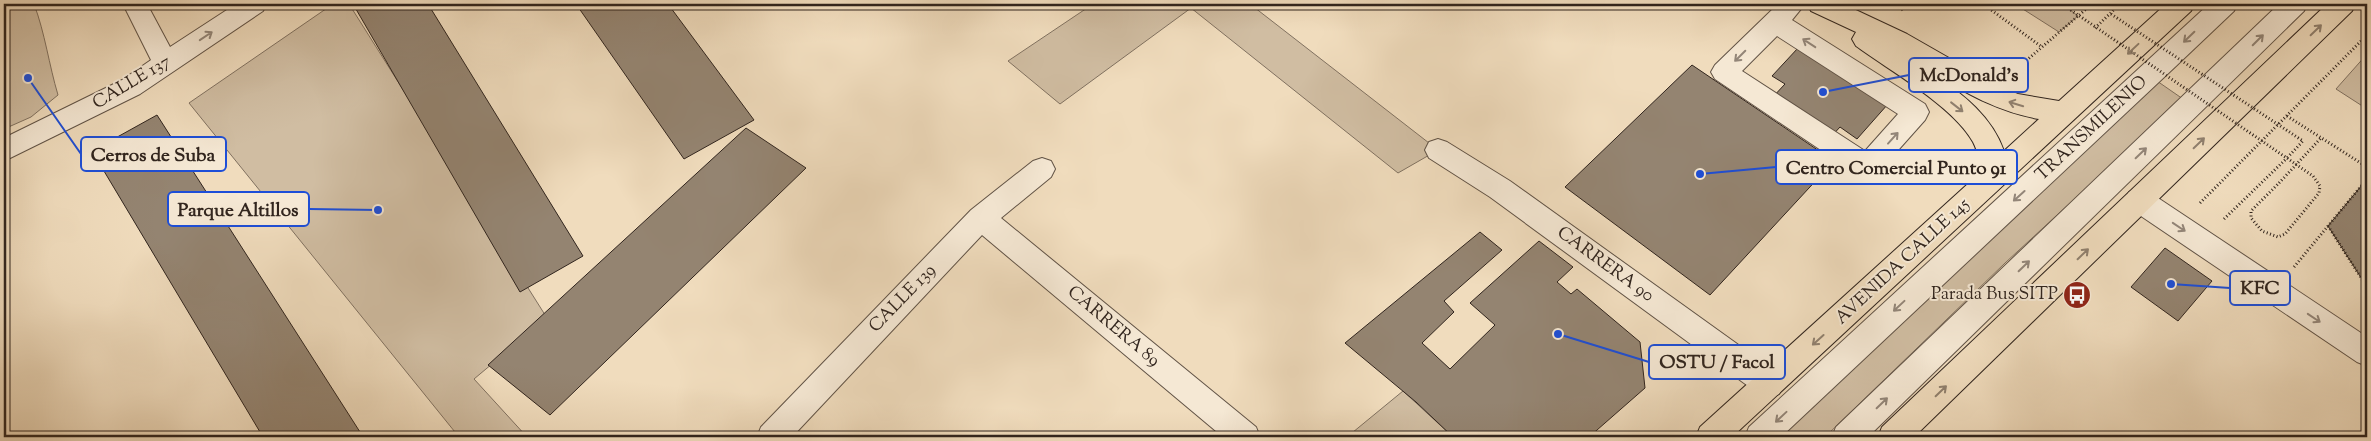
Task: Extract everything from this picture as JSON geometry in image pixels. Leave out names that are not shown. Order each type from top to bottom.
[{"type":"main road","points":[[1820,4],[1898,42],[1988,94],[2014,104],[2064,113]]},
{"type":"main road","points":[[1820,4],[1964,112],[1983,134],[1990,150],[1995,176]]},
{"type":"main road","name":"AVENIDA CALLE 145","points":[[1711,437],[2182,4]]},
{"type":"main road","points":[[1894,437],[2343,4]]},
{"type":"street","points":[[135,4],[166,64]]},
{"type":"street","name":"CALLE 137","points":[[4,150],[131,87],[254,4]]},
{"type":"street","points":[[1775,22],[1916,112],[1867,167],[1724,72],[1793,4]]},
{"type":"street","name":"TRANSMILENIO","points":[[1760,437],[1909,296],[2078,142],[2225,4]]},
{"type":"street","points":[[1847,437],[2295,4]]},
{"type":"street","name":"CARRERA 90","points":[[1438,150],[1500,189],[1769,384]]},
{"type":"street","name":"CALLE 139","points":[[772,437],[981,218],[1042,169]]},
{"type":"street","points":[[2138,200],[2367,353]]},
{"type":"street","name":"CARRERA 89","points":[[981,218],[1245,437]]},
{"type":"path","points":[[1983,4],[2042,47]]},
{"type":"path","points":[[2062,4],[2095,28],[2287,158],[2313,176],[2320,186],[2319,193],[2285,234],[2278,237],[2262,231],[2251,218],[2251,211],[2279,183],[2321,138]]},
{"type":"path","points":[[2007,77],[2092,4]]},
{"type":"path","points":[[2095,28],[2120,4]]},
{"type":"path","points":[[2111,14],[2303,141],[2234,210]]},
{"type":"path","points":[[2196,207],[2367,35]]},
{"type":"path","points":[[2287,116],[2367,167]]},
{"type":"path","points":[[2290,270],[2367,179]]},
{"type":"path","points":[[2328,226],[2367,287]]},
{"type":"shaded area","points":[[4,4],[34,4],[58,95],[31,117],[4,129]]},
{"type":"shaded area","points":[[333,4],[349,4],[547,318],[474,379],[527,437],[459,437],[189,103]]},
{"type":"shaded area","points":[[1093,4],[1250,4],[1438,150],[1398,173],[1191,8],[1060,104],[1008,61]]},
{"type":"shaded area","points":[[2015,4],[2062,4],[2078,16],[2059,32]]},
{"type":"shaded area","points":[[2367,54],[2367,109],[2336,89]]},
{"type":"shaded area","points":[[2157,81],[2183,99],[2005,263],[1825,437],[1778,437]]},
{"type":"shaded area","points":[[1403,391],[1453,437],[1347,437]]},
{"type":"building","points":[[353,4],[428,4],[583,256],[520,292]]},
{"type":"building","points":[[576,4],[668,4],[754,120],[684,159]]},
{"type":"building","points":[[1798,48],[1888,104],[1857,139],[1840,127],[1830,138],[1771,99],[1785,84],[1772,76]]},
{"type":"building","points":[[1692,65],[1834,161],[1710,295],[1565,187]]},
{"type":"building","points":[[157,115],[360,432],[352,437],[263,437],[92,151]]},
{"type":"building","points":[[746,128],[806,168],[550,415],[488,365]]},
{"type":"building","points":[[2367,179],[2367,287],[2328,226]]},
{"type":"building","points":[[1480,232],[1502,250],[1444,301],[1454,312],[1422,343],[1450,369],[1495,325],[1470,303],[1539,241],[1573,267],[1557,282],[1571,294],[1577,289],[1640,342],[1645,388],[1589,437],[1453,437],[1416,402],[1345,343]]},
{"type":"building","points":[[2165,248],[2212,281],[2178,321],[2131,287]]},
{"type":"place","name":"Cerros de Suba","points":[[28,78]]},
{"type":"place","name":"McDonald's","points":[[1823,92]]},
{"type":"place","name":"Centro Comercial Punto 91","points":[[1700,174]]},
{"type":"place","name":"Parque Altillos","points":[[378,210]]},
{"type":"place","name":"KFC","points":[[2171,284]]},
{"type":"place","name":"Parada Bus SITP","points":[[2077,295]]},
{"type":"place","name":"OSTU / Facol","points":[[1558,334]]}]
